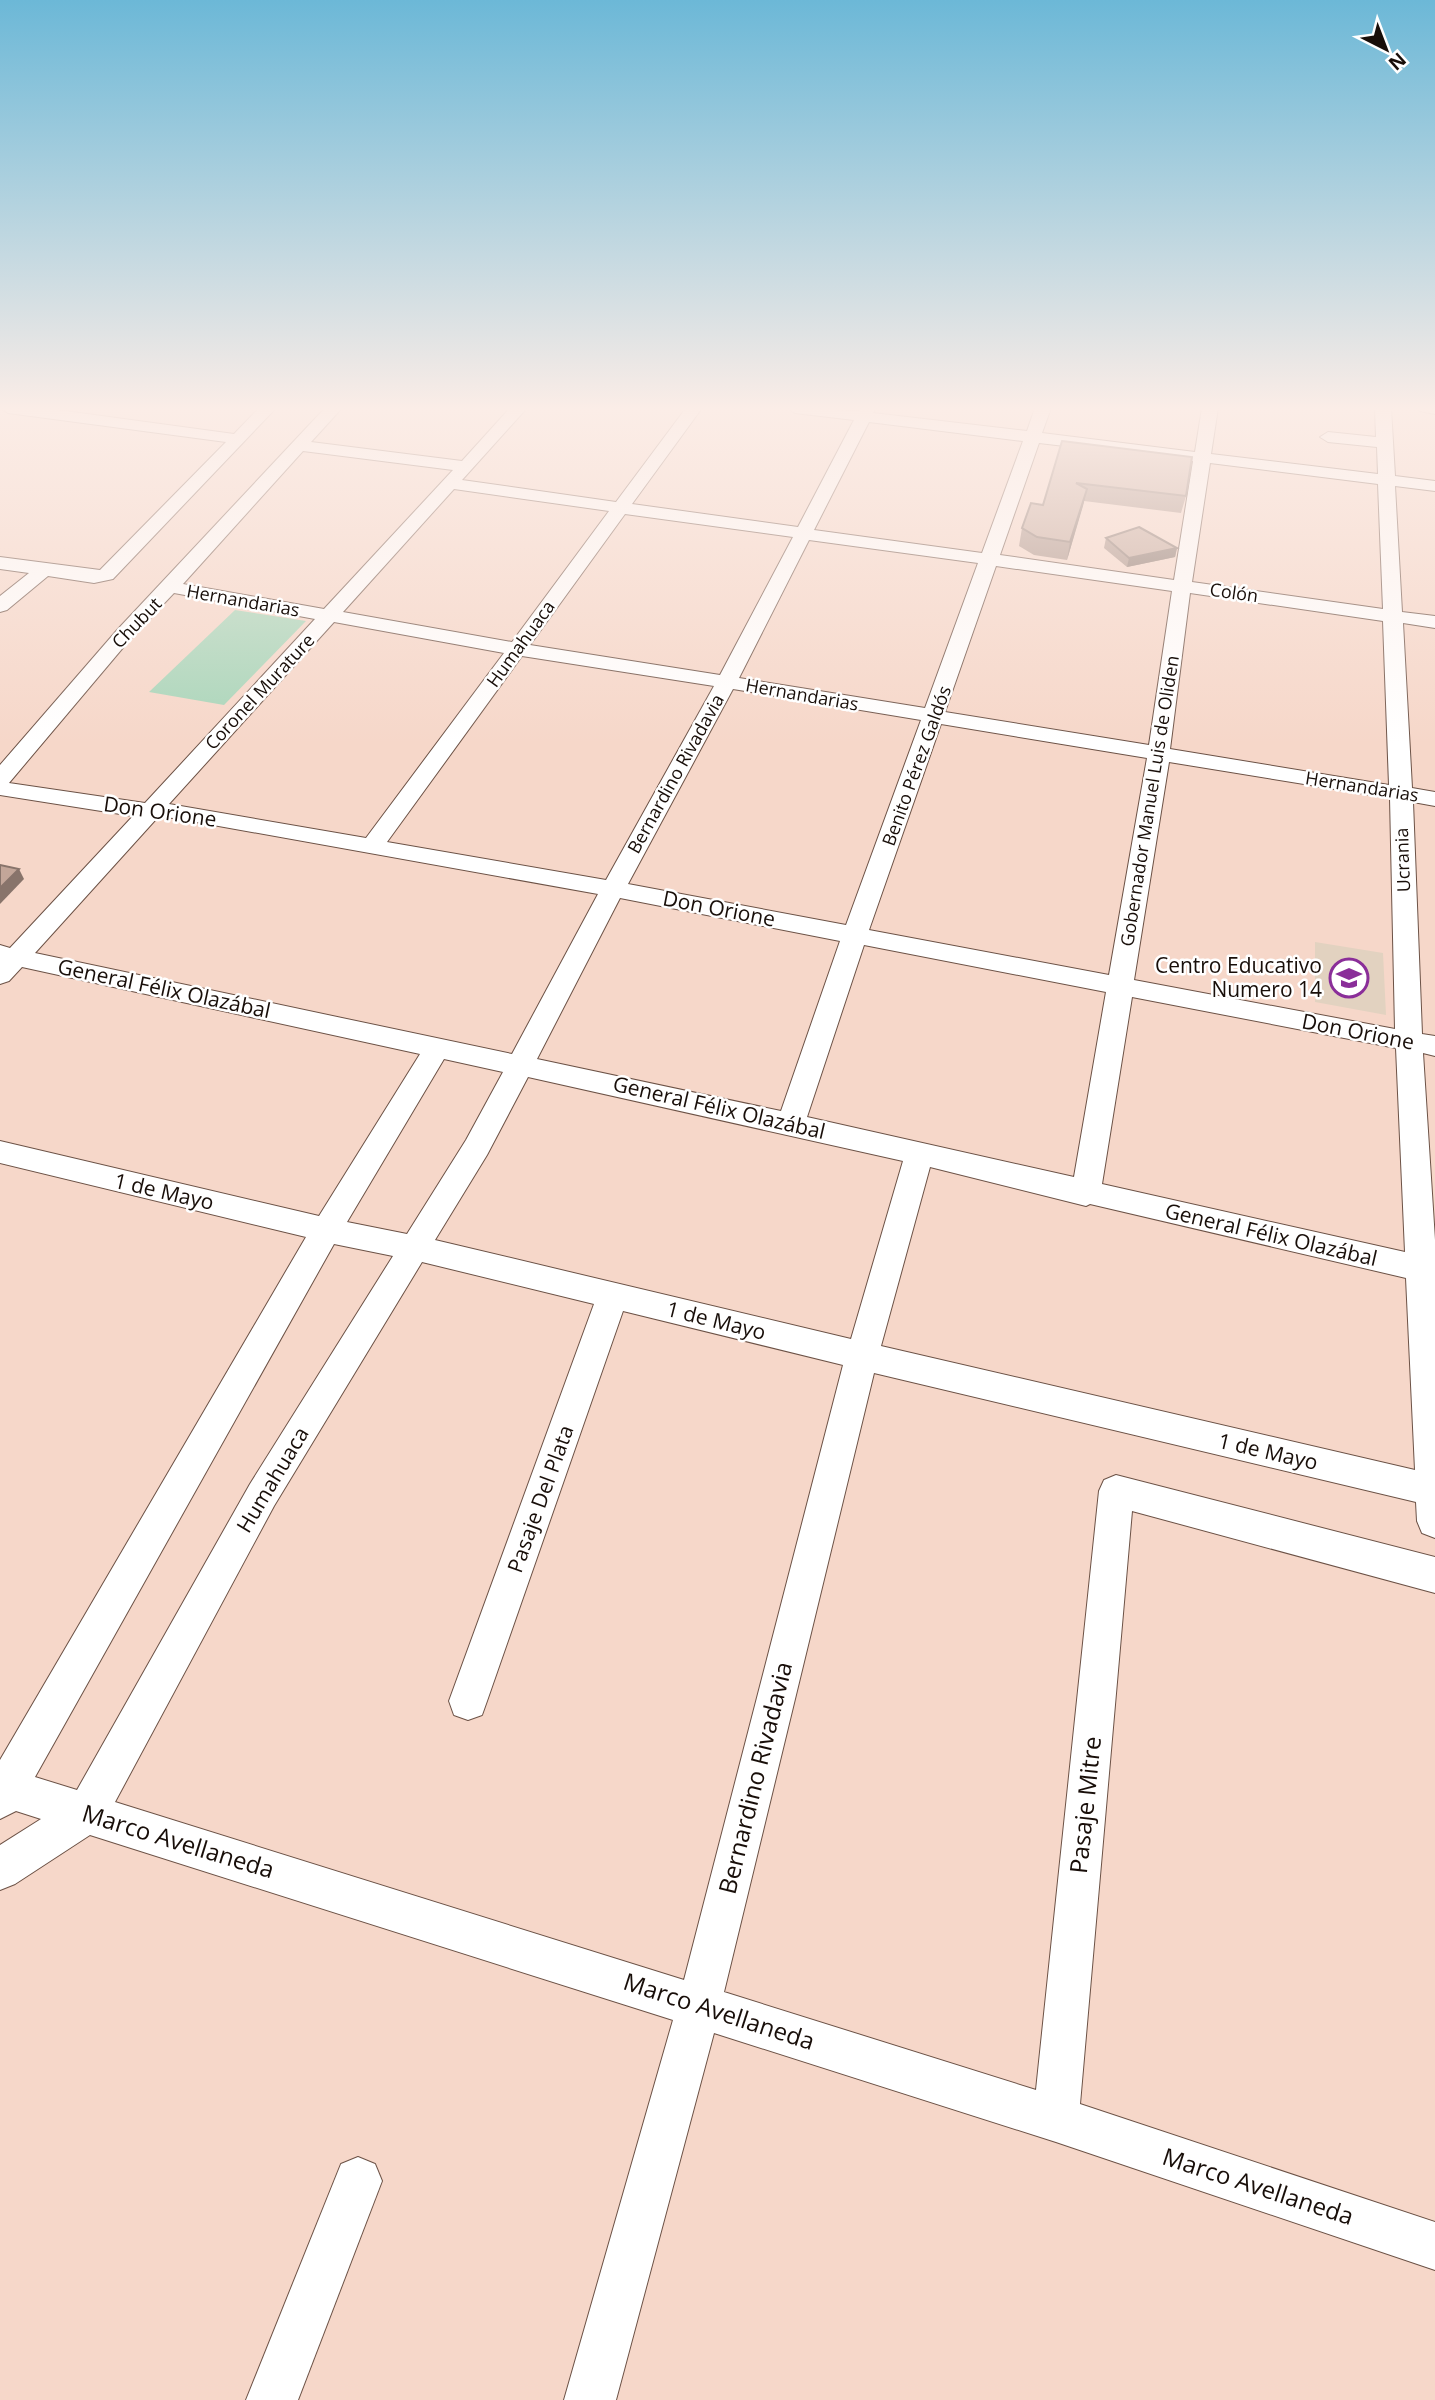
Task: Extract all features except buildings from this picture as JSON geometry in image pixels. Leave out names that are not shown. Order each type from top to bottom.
[{"type":"street","points":[[0,563],[94,577],[106,575],[160,520]]},
{"type":"street","name":"Chubut","points":[[0,779],[125,633],[232,520]]},
{"type":"street","name":"Coronel Murature","points":[[5,962],[152,810],[418,520]]},
{"type":"street","name":"Humahuaca","points":[[372,846],[613,520]]},
{"type":"street","name":"Colón","points":[[709,520],[1435,622]]},
{"type":"street","name":"Bernardino Rivadavia","points":[[522,1064],[811,520]]},
{"type":"street","name":"Benito Pérez Galdós","points":[[791,1124],[855,935],[1003,520]]},
{"type":"street","name":"Gobernador Manuel Luis de Oliden","points":[[1086,1194],[1159,753],[1192,520]]},
{"type":"street","name":"Ucrania","points":[[1388,520],[1409,1041],[1429,1270]]},
{"type":"street","points":[[0,606],[44,570]]},
{"type":"street","name":"Hernandarias","points":[[170,587],[518,650],[1435,799]]},
{"type":"street","name":"Don Orione","points":[[0,788],[174,811],[613,889],[1435,1046]]},
{"type":"street","name":"General Félix Olazábal","points":[[5,962],[522,1064],[1429,1270]]},
{"type":"street","points":[[2,1791],[326,1230],[438,1047]]},
{"type":"street","name":"Humahuaca","points":[[0,1868],[87,1813],[262,1495],[477,1147],[522,1064]]},
{"type":"street","name":"1 de Mayo","points":[[0,1152],[326,1230],[415,1248],[862,1356],[1434,1506]]},
{"type":"street","name":"Bernardino Rivadavia","points":[[590,2400],[699,2005],[862,1356],[919,1154]]},
{"type":"street","points":[[1429,1270],[1434,1506]]},
{"type":"street","name":"Pasaje Del Plata","points":[[468,1701],[613,1296]]},
{"type":"street","name":"Pasaje Mitre","points":[[1056,2119],[1116,1491],[1435,1575]]},
{"type":"street","name":"Marco Avellaneda","points":[[2,1791],[87,1813],[699,2005],[1056,2119],[1435,2246]]},
{"type":"street","points":[[272,2400],[358,2181]]},
{"type":"shaded area","name":"Centro Educativo Numero 14","points":[[1315,942],[1383,953],[1386,1015],[1315,1002]]},
{"type":"green space","points":[[235,610],[306,621],[224,705],[149,692]]},
{"type":"place","name":"Centro Educativo Numero 14","points":[[1349,978]]}]
